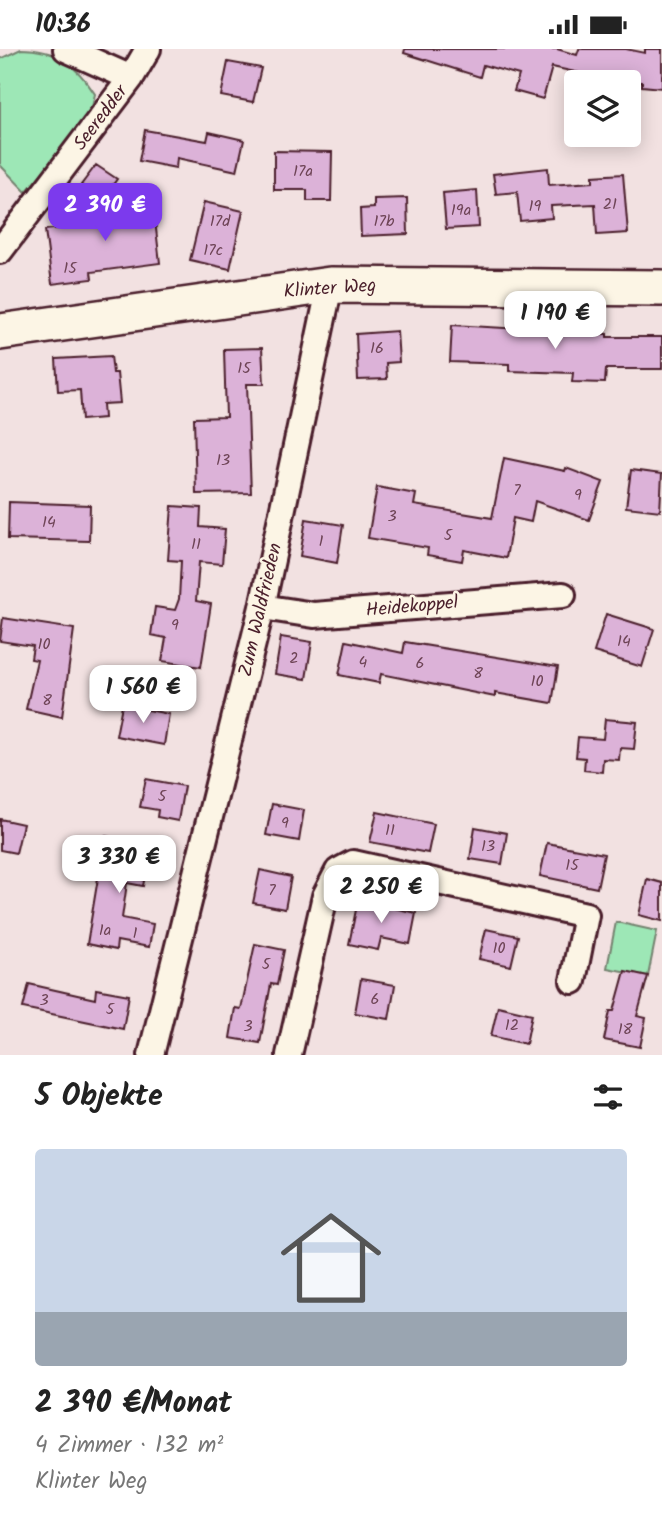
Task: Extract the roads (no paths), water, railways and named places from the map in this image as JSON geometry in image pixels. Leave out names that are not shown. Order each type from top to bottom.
[{"type":"street","points":[[66,49],[131,78]]},
{"type":"street","name":"Seeredder","points":[[0,251],[131,78],[148,49]]},
{"type":"street","name":"Klinter Weg","points":[[0,332],[330,285],[662,288]]},
{"type":"street","name":"Zum Waldfrieden","points":[[151,1055],[262,607],[330,285]]},
{"type":"street","name":"Heidekoppel","points":[[262,607],[314,615],[563,595]]},
{"type":"street","points":[[289,1055],[325,896],[338,871],[354,863],[586,915],[573,981]]}]
